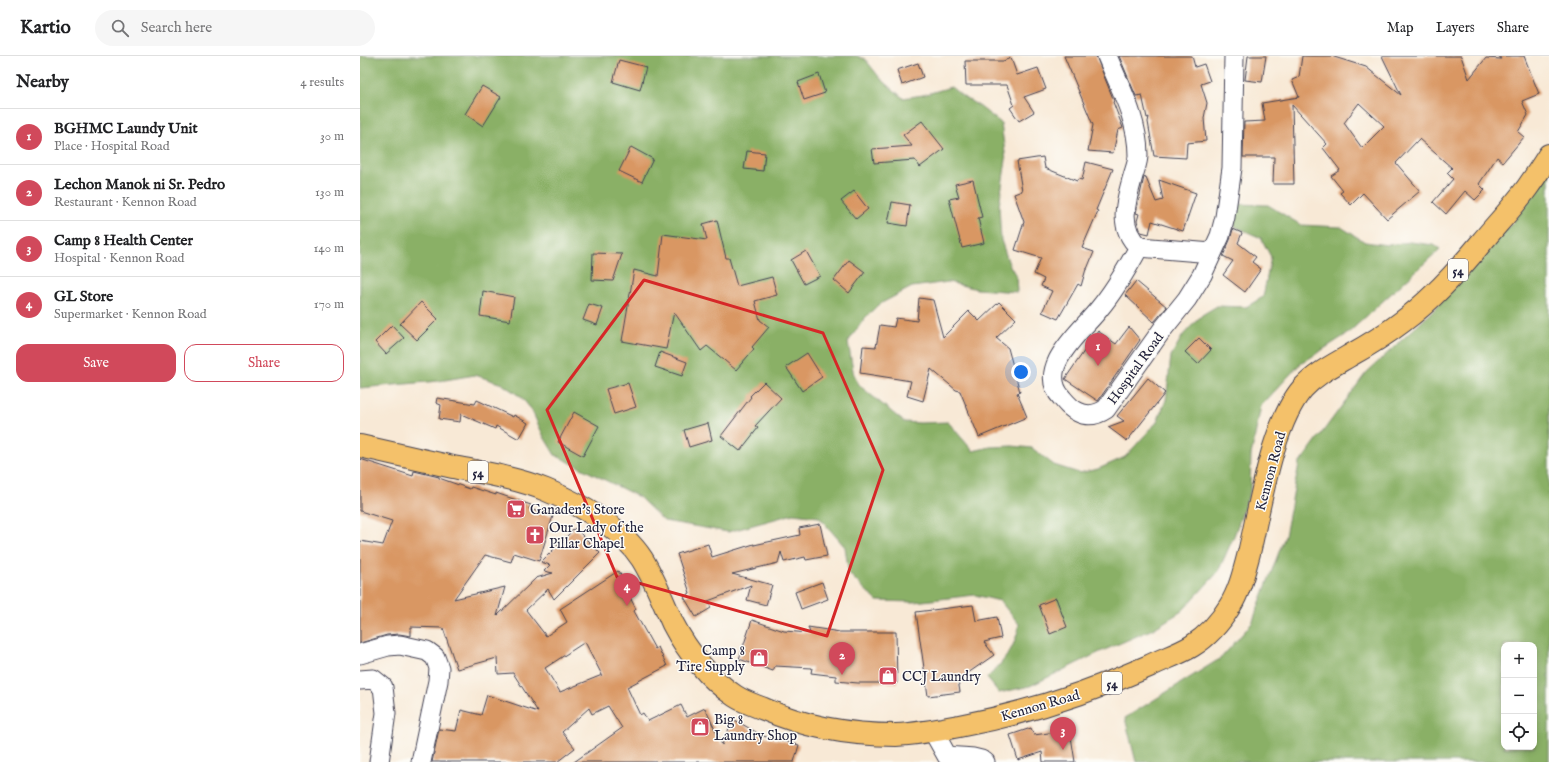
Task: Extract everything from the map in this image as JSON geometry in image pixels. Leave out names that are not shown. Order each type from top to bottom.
[{"type":"highway","name":"Kennon Road","points":[[360,446],[512,479],[545,490],[592,514],[626,538],[640,556],[688,649],[708,673],[733,695],[746,702],[776,715],[821,727],[862,733],[898,735],[933,731],[985,721],[1037,707],[1112,683],[1194,644],[1218,624],[1234,601],[1244,573],[1267,473],[1276,441],[1288,409],[1303,388],[1322,371],[1404,322],[1431,299],[1464,263],[1525,190],[1549,155]]},
{"type":"street","points":[[1107,56],[1136,129],[1138,156],[1125,210],[1124,221],[1132,241],[1139,247],[1212,253]]},
{"type":"street","name":"Hospital Road","points":[[1139,247],[1120,280],[1100,309],[1060,356],[1054,369],[1053,380],[1056,392],[1073,410],[1081,414],[1098,414],[1106,408],[1162,330],[1188,299],[1202,275],[1220,236],[1225,217],[1232,168],[1234,56]]},
{"type":"street","points":[[360,654],[388,646],[400,645],[427,651],[435,657],[439,668],[438,682],[422,762]]},
{"type":"street","points":[[360,680],[373,679],[384,687],[386,713],[379,762]]},
{"type":"street","points":[[933,731],[947,756],[956,758],[978,758],[985,762]]},
{"type":"highlighted area","points":[[644,280],[823,333],[883,470],[827,636],[617,577],[547,410]]},
{"type":"green space","points":[[360,56],[856,56],[865,59],[880,78],[903,98],[923,95],[951,87],[1001,123],[1006,160],[999,206],[1001,240],[1009,264],[1016,276],[1017,292],[977,289],[948,282],[912,287],[878,305],[864,319],[848,342],[854,376],[860,386],[904,422],[948,422],[973,451],[990,447],[1012,446],[1032,448],[1054,465],[1079,473],[1098,469],[1125,457],[1157,422],[1166,400],[1171,356],[1183,335],[1202,315],[1217,306],[1246,307],[1263,297],[1271,257],[1261,238],[1234,226],[1234,204],[1268,205],[1301,225],[1341,227],[1365,242],[1388,245],[1410,242],[1434,245],[1440,249],[1347,334],[1299,365],[1261,406],[1251,455],[1250,492],[1234,536],[1218,572],[1182,611],[1153,629],[1100,652],[1030,686],[999,693],[987,678],[1008,654],[1015,640],[1019,624],[1000,601],[975,595],[914,602],[877,601],[849,574],[845,547],[819,517],[793,514],[728,532],[664,521],[639,497],[555,455],[544,437],[531,409],[521,397],[502,384],[475,375],[439,381],[360,388]]},
{"type":"green space","points":[[1549,172],[1549,762],[1136,762],[1125,718],[1221,658],[1252,623],[1285,536],[1299,464],[1366,373],[1431,313],[1513,222]]},
{"type":"building","points":[[1064,56],[1096,56],[1123,128],[1118,130],[1113,153],[1088,151],[1093,125]]},
{"type":"building","points":[[1119,56],[1192,56],[1195,67],[1204,64],[1210,81],[1201,84],[1207,103],[1204,118],[1206,141],[1187,143],[1186,158],[1154,156],[1148,122],[1149,117],[1147,118],[1142,95],[1136,96]]},
{"type":"building","points":[[1248,56],[1266,56],[1262,82],[1245,80]]},
{"type":"building","points":[[1302,56],[1331,56],[1366,67],[1401,95],[1382,56],[1461,56],[1469,79],[1486,58],[1501,59],[1499,56],[1524,56],[1539,94],[1522,101],[1528,115],[1518,132],[1524,137],[1503,162],[1497,157],[1479,184],[1485,190],[1475,200],[1465,191],[1446,214],[1433,202],[1453,179],[1447,173],[1452,168],[1419,139],[1396,163],[1420,191],[1387,219],[1363,193],[1351,205],[1340,193],[1343,191],[1331,176],[1340,170],[1323,148],[1327,144],[1292,105],[1294,184],[1273,184],[1274,157],[1243,157],[1244,122],[1265,121],[1262,103],[1299,97],[1292,80],[1299,77]],"holes":[[[1359,103],[1384,126],[1362,148],[1344,123]]]},
{"type":"building","points":[[1011,58],[1017,75],[1038,68],[1046,89],[1024,97],[1034,112],[1019,121],[1010,108],[1014,105],[1007,85],[966,85],[965,61],[1003,61]]},
{"type":"building","points":[[619,60],[646,67],[640,90],[613,82]]},
{"type":"building","points":[[918,63],[923,77],[902,85],[897,70]]},
{"type":"building","points":[[819,74],[825,93],[804,100],[798,82]]},
{"type":"building","points":[[482,86],[501,97],[483,126],[465,114]]},
{"type":"building","points":[[922,121],[944,149],[920,167],[915,160],[874,163],[872,149],[912,146],[903,135]]},
{"type":"building","points":[[631,147],[653,159],[642,182],[619,171]]},
{"type":"building","points":[[747,151],[765,153],[763,171],[744,169]]},
{"type":"building","points":[[1043,157],[1045,168],[1077,181],[1078,179],[1082,180],[1086,162],[1113,169],[1096,210],[1098,211],[1082,248],[1094,252],[1086,269],[1081,286],[1078,284],[1058,319],[1042,312],[1052,291],[1041,286],[1044,279],[1034,274],[1041,258],[1015,250],[1024,222],[1014,194],[1022,191],[1017,161]]},
{"type":"building","points":[[1144,177],[1146,178],[1156,202],[1163,200],[1159,180],[1196,193],[1183,231],[1152,221],[1149,234],[1141,232],[1137,221],[1139,214],[1136,213]]},
{"type":"building","points":[[973,180],[982,217],[978,218],[984,243],[962,248],[949,199],[959,197],[955,184]]},
{"type":"building","points":[[854,191],[868,209],[856,219],[841,201]]},
{"type":"building","points":[[892,202],[910,205],[907,226],[888,223]]},
{"type":"building","points":[[717,220],[726,258],[729,258],[737,286],[772,277],[777,295],[755,301],[760,320],[769,327],[752,347],[754,349],[736,370],[707,346],[701,351],[674,312],[666,349],[622,341],[634,270],[658,276],[663,234],[707,240],[703,224]]},
{"type":"building","points":[[1233,229],[1242,233],[1238,243],[1256,257],[1252,262],[1261,269],[1245,292],[1223,275],[1233,261],[1223,256]]},
{"type":"building","points":[[806,251],[820,276],[804,284],[791,260]]},
{"type":"building","points":[[593,253],[622,254],[613,281],[592,280]]},
{"type":"building","points":[[849,260],[865,272],[849,293],[834,280]]},
{"type":"building","points":[[1136,281],[1167,307],[1154,322],[1125,295]]},
{"type":"building","points":[[483,291],[514,297],[510,321],[480,316]]},
{"type":"building","points":[[919,298],[933,300],[943,337],[969,311],[979,321],[999,302],[1016,319],[996,338],[1008,348],[1020,392],[1017,393],[1027,417],[979,437],[960,391],[956,390],[931,369],[923,401],[907,396],[911,381],[860,373],[863,346],[876,347],[880,325],[894,327],[896,318],[917,321]]},
{"type":"building","points":[[421,302],[438,319],[417,340],[400,324]]},
{"type":"building","points":[[589,304],[603,308],[597,325],[583,320]]},
{"type":"building","points":[[392,325],[404,338],[386,354],[375,342]]},
{"type":"building","points":[[1129,327],[1140,340],[1098,401],[1065,379],[1098,331],[1116,344]]},
{"type":"building","points":[[1199,338],[1211,350],[1198,364],[1185,352]]},
{"type":"building","points":[[660,352],[687,362],[682,376],[655,367]]},
{"type":"building","points":[[807,353],[822,377],[802,391],[786,367]]},
{"type":"building","points":[[1148,378],[1165,393],[1127,441],[1108,427],[1124,421],[1117,416]]},
{"type":"building","points":[[764,382],[781,398],[755,426],[758,428],[740,451],[721,436],[751,397],[750,396]]},
{"type":"building","points":[[628,383],[636,407],[614,414],[606,389]]},
{"type":"building","points":[[437,398],[475,404],[477,400],[513,417],[514,415],[528,423],[519,439],[496,426],[495,429],[461,414],[460,422],[439,419],[441,405],[436,403]]},
{"type":"building","points":[[574,412],[599,426],[583,456],[558,442]]},
{"type":"building","points":[[708,423],[712,440],[689,447],[684,430]]},
{"type":"building","points":[[360,459],[413,476],[414,471],[439,477],[470,489],[471,487],[496,495],[496,493],[531,505],[529,509],[553,516],[539,561],[514,553],[511,562],[485,555],[454,599],[505,587],[497,616],[536,578],[553,573],[544,571],[550,565],[541,562],[575,528],[600,553],[554,599],[548,589],[526,610],[546,636],[567,622],[560,609],[618,571],[626,582],[623,584],[636,609],[634,611],[655,649],[658,647],[667,666],[627,687],[640,715],[643,713],[648,721],[681,705],[687,717],[705,708],[722,745],[733,719],[763,736],[799,745],[794,762],[574,762],[622,728],[608,706],[592,714],[589,708],[562,732],[575,748],[557,762],[432,762],[439,729],[456,731],[461,710],[481,715],[487,695],[538,712],[513,673],[498,674],[497,658],[457,669],[443,628],[411,627],[411,636],[399,634],[387,635],[360,643],[360,541],[383,545],[392,521],[360,511]],"holes":[[[585,642],[602,675],[560,692],[545,668]]]},
{"type":"building","points":[[820,524],[827,556],[806,560],[805,557],[784,562],[781,552],[778,563],[732,574],[772,585],[766,605],[747,600],[751,585],[708,601],[711,608],[696,617],[684,597],[690,593],[677,554],[708,544],[712,557],[754,544],[800,535],[799,528]]},
{"type":"building","points":[[822,582],[828,599],[801,609],[795,592]]},
{"type":"building","points":[[1056,598],[1067,627],[1050,634],[1039,605]]},
{"type":"building","points":[[973,605],[976,621],[997,617],[1001,638],[984,642],[994,655],[958,680],[960,692],[928,696],[916,612]]},
{"type":"building","points":[[752,620],[784,631],[810,633],[808,627],[840,632],[896,632],[897,683],[858,683],[836,681],[836,676],[811,673],[812,668],[775,666],[773,671],[739,659]]},
{"type":"building","points":[[1031,728],[1034,735],[1070,730],[1075,762],[1043,762],[1042,752],[1018,760],[1010,735]]},
{"type":"place","name":"BGHMC Laundy Unit","points":[[1098,366]]},
{"type":"place","name":"Ganaden's Store","points":[[516,509]]},
{"type":"place","name":"Our Lady of the Pillar Chapel","points":[[535,535]]},
{"type":"place","name":"GL Store","points":[[627,606]]},
{"type":"place","name":"Camp 8 Tire Supply","points":[[759,658]]},
{"type":"place","name":"Lechon Manok ni Sr. Pedro","points":[[842,675]]},
{"type":"place","name":"CCJ Laundry","points":[[888,676]]},
{"type":"place","name":"Big 8 Laundry Shop","points":[[700,727]]},
{"type":"place","name":"Camp 8 Health Center","points":[[1063,750]]}]
